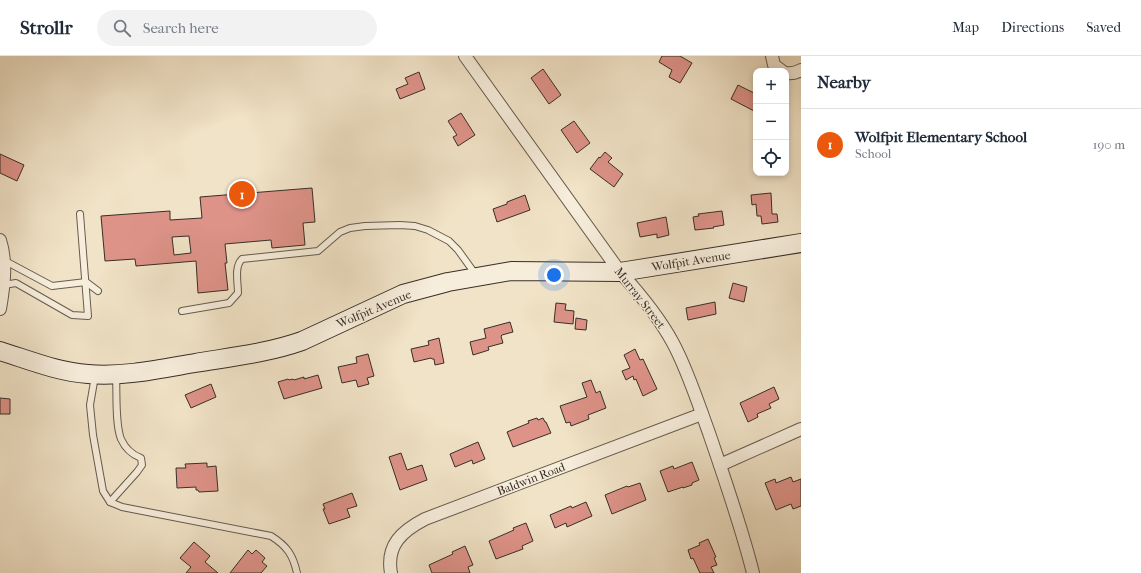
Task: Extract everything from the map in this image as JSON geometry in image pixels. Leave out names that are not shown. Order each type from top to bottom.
[{"type":"street","name":"Murray Street","points":[[465,56],[620,272],[649,306],[673,343],[687,373],[720,465],[742,532],[753,573]]},
{"type":"street","points":[[772,56],[774,65],[778,68]]},
{"type":"street","points":[[789,74],[797,73],[801,70]]},
{"type":"street","points":[[0,240],[4,263],[4,285],[0,309]]},
{"type":"street","name":"Wolfpit Avenue","points":[[0,351],[49,366],[95,375],[148,371],[282,348],[302,341],[403,294],[448,282],[511,271],[620,272],[801,243]]},
{"type":"street","name":"Baldwin Road","points":[[391,573],[390,556],[393,545],[403,532],[425,519],[702,414]]},
{"type":"street","points":[[720,465],[801,429]]},
{"type":"lane","points":[[4,285],[16,283],[72,315],[88,316],[80,214]]},
{"type":"lane","points":[[182,311],[229,303],[238,293],[237,270],[238,263],[242,259],[318,251],[340,232],[350,228],[365,226],[415,226],[435,233],[449,241],[458,250],[477,277]]},
{"type":"lane","points":[[4,263],[9,263],[52,286],[86,282],[98,290]]},
{"type":"lane","points":[[110,502],[142,465],[141,458],[135,456],[125,447],[121,439],[116,374]]},
{"type":"lane","points":[[95,375],[90,405],[103,491],[110,502],[122,507],[271,536],[281,542],[290,552],[297,573]]},
{"type":"building","points":[[662,56],[680,56],[692,63],[680,83],[669,77],[672,70],[659,62]]},
{"type":"building","points":[[543,69],[561,95],[549,104],[531,78]]},
{"type":"building","points":[[419,72],[425,89],[400,99],[396,89],[408,84],[405,78]]},
{"type":"building","points":[[738,85],[753,92],[753,110],[731,99]]},
{"type":"building","points":[[461,113],[475,135],[458,146],[453,137],[457,135],[448,121]]},
{"type":"building","points":[[574,121],[590,143],[577,153],[561,130]]},
{"type":"building","points":[[605,152],[612,158],[608,162],[623,174],[614,187],[590,169]]},
{"type":"building","points":[[0,154],[24,165],[17,181],[0,173]]},
{"type":"building","points":[[312,188],[315,222],[303,223],[305,245],[272,248],[271,240],[225,244],[227,263],[225,263],[228,290],[198,293],[196,261],[136,266],[135,259],[105,261],[101,216],[170,211],[170,220],[202,218],[200,197]],"holes":[[[189,236],[191,253],[174,255],[172,237]]]},
{"type":"building","points":[[771,193],[772,214],[777,214],[778,222],[762,224],[761,216],[757,216],[756,204],[752,205],[751,195]]},
{"type":"building","points":[[525,195],[530,210],[497,222],[493,209]]},
{"type":"building","points":[[722,211],[724,225],[713,227],[714,228],[695,230],[693,217],[699,216],[698,214]]},
{"type":"building","points":[[666,217],[669,235],[657,238],[657,234],[640,237],[637,223]]},
{"type":"building","points":[[733,283],[747,287],[744,302],[729,298]]},
{"type":"building","points":[[715,302],[716,314],[688,320],[686,308]]},
{"type":"building","points":[[556,303],[566,304],[565,310],[574,311],[573,324],[554,322]]},
{"type":"building","points":[[576,318],[587,320],[586,330],[575,329]]},
{"type":"building","points":[[510,322],[513,332],[501,336],[503,343],[488,347],[489,350],[473,355],[470,342],[486,338],[484,329]]},
{"type":"building","points":[[439,338],[444,363],[435,365],[434,359],[431,358],[414,362],[411,349],[429,345],[428,341]]},
{"type":"building","points":[[635,349],[640,360],[643,359],[657,389],[643,396],[636,379],[634,380],[633,376],[626,380],[622,371],[630,368],[624,355]]},
{"type":"building","points":[[368,354],[374,376],[367,378],[369,384],[358,387],[356,380],[342,383],[338,367],[357,363],[356,357]]},
{"type":"building","points":[[318,375],[322,388],[284,399],[278,382],[304,377],[304,379]]},
{"type":"building","points":[[591,380],[596,393],[600,391],[606,408],[588,415],[589,419],[571,426],[570,422],[566,423],[560,406],[587,397],[582,383]]},
{"type":"building","points":[[211,384],[216,397],[191,408],[185,395]]},
{"type":"building","points":[[774,387],[779,399],[769,404],[771,408],[757,414],[758,417],[748,422],[740,403]]},
{"type":"building","points":[[0,398],[10,399],[10,414],[0,414]]},
{"type":"building","points":[[537,418],[538,420],[543,418],[551,433],[513,447],[507,432]]},
{"type":"building","points":[[478,442],[485,459],[473,464],[472,460],[455,467],[450,454]]},
{"type":"building","points":[[401,453],[407,470],[422,465],[427,480],[400,490],[389,457]]},
{"type":"building","points":[[692,462],[699,480],[692,483],[692,485],[668,492],[660,471],[673,466],[674,469]]},
{"type":"building","points":[[207,463],[207,467],[216,466],[218,491],[199,492],[196,490],[196,487],[177,488],[176,468],[186,468],[185,464]]},
{"type":"building","points":[[791,477],[793,482],[801,479],[801,506],[793,509],[791,504],[776,510],[765,483],[775,479],[776,483]]},
{"type":"building","points":[[640,483],[646,500],[612,514],[605,495],[627,486]]},
{"type":"building","points":[[352,493],[357,506],[347,509],[350,517],[329,524],[323,509],[325,509],[323,504]]},
{"type":"building","points":[[586,502],[592,516],[567,527],[566,523],[555,528],[550,515],[571,506],[572,508]]},
{"type":"building","points":[[526,523],[533,541],[522,546],[523,549],[496,559],[489,541]]},
{"type":"building","points":[[708,539],[716,557],[714,558],[717,565],[711,567],[714,573],[700,573],[693,558],[691,559],[688,550],[700,545],[699,543]]},
{"type":"building","points":[[194,542],[210,556],[205,562],[218,573],[186,573],[191,567],[180,558]]},
{"type":"building","points":[[465,546],[473,565],[468,567],[470,573],[432,573],[429,565],[453,554],[452,552]]},
{"type":"building","points":[[248,550],[252,554],[256,550],[265,558],[262,562],[267,566],[261,573],[230,573]]},
{"type":"place","name":"Wolfpit Elementary School","points":[[242,194]]}]
